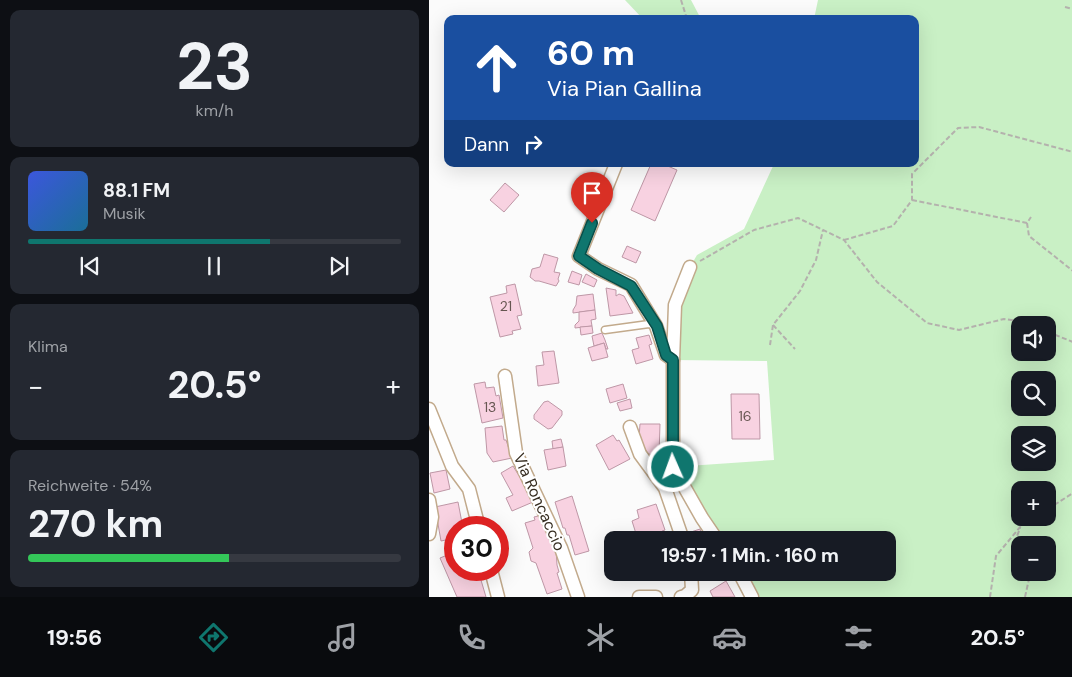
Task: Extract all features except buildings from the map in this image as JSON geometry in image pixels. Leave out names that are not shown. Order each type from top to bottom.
[{"type":"street","points":[[616,167],[579,256],[598,269],[631,286],[657,326],[666,355],[673,360]]},
{"type":"street","points":[[690,267],[675,305],[673,467],[711,531]]},
{"type":"street","name":"Via Roncaccio","points":[[505,376],[517,452],[561,548],[578,597]]},
{"type":"street","points":[[429,409],[452,466],[469,489],[476,516]]},
{"type":"street","points":[[629,427],[640,454],[665,488],[680,531]]},
{"type":"street","points":[[429,500],[432,517],[429,534]]},
{"type":"street","points":[[494,581],[498,597]]},
{"type":"street","points":[[681,597],[691,590],[691,581]]},
{"type":"street","points":[[744,581],[752,597]]},
{"type":"street","points":[[639,597],[656,597]]},
{"type":"lane","points":[[605,330],[649,324],[657,326]]},
{"type":"path","points":[[681,0],[686,15]]},
{"type":"path","points":[[1065,7],[1072,9]]},
{"type":"path","points":[[844,240],[893,226],[912,200],[912,174],[958,128],[979,127],[1072,152]]},
{"type":"path","points":[[912,200],[1027,223]]},
{"type":"path","points":[[690,267],[754,230],[799,218],[844,240],[877,282],[927,323],[959,330],[1004,319],[1011,320]]},
{"type":"path","points":[[1031,218],[1027,223],[1029,236],[1072,271]]},
{"type":"path","points":[[770,345],[773,325],[800,291],[815,260],[823,230]]},
{"type":"path","points":[[773,325],[795,349]]},
{"type":"path","points":[[1056,335],[1072,342]]},
{"type":"path","points":[[1056,504],[1072,493]]},
{"type":"path","points":[[1017,536],[1021,526]]},
{"type":"path","points":[[990,597],[996,556],[1021,526]]},
{"type":"path","points":[[1025,597],[1029,581]]},
{"type":"green space","points":[[625,0],[691,0],[699,15],[639,15]]},
{"type":"green space","points":[[818,0],[1072,0],[1072,597],[752,597],[743,581],[896,581],[896,531],[712,531],[673,467],[774,460],[767,361],[673,360],[675,305],[690,267],[697,255],[744,229],[773,167],[919,167],[919,15],[815,15]]},
{"type":"route","points":[[592,223],[579,256],[598,269],[631,286],[657,326],[666,355],[673,360],[673,467]]}]
